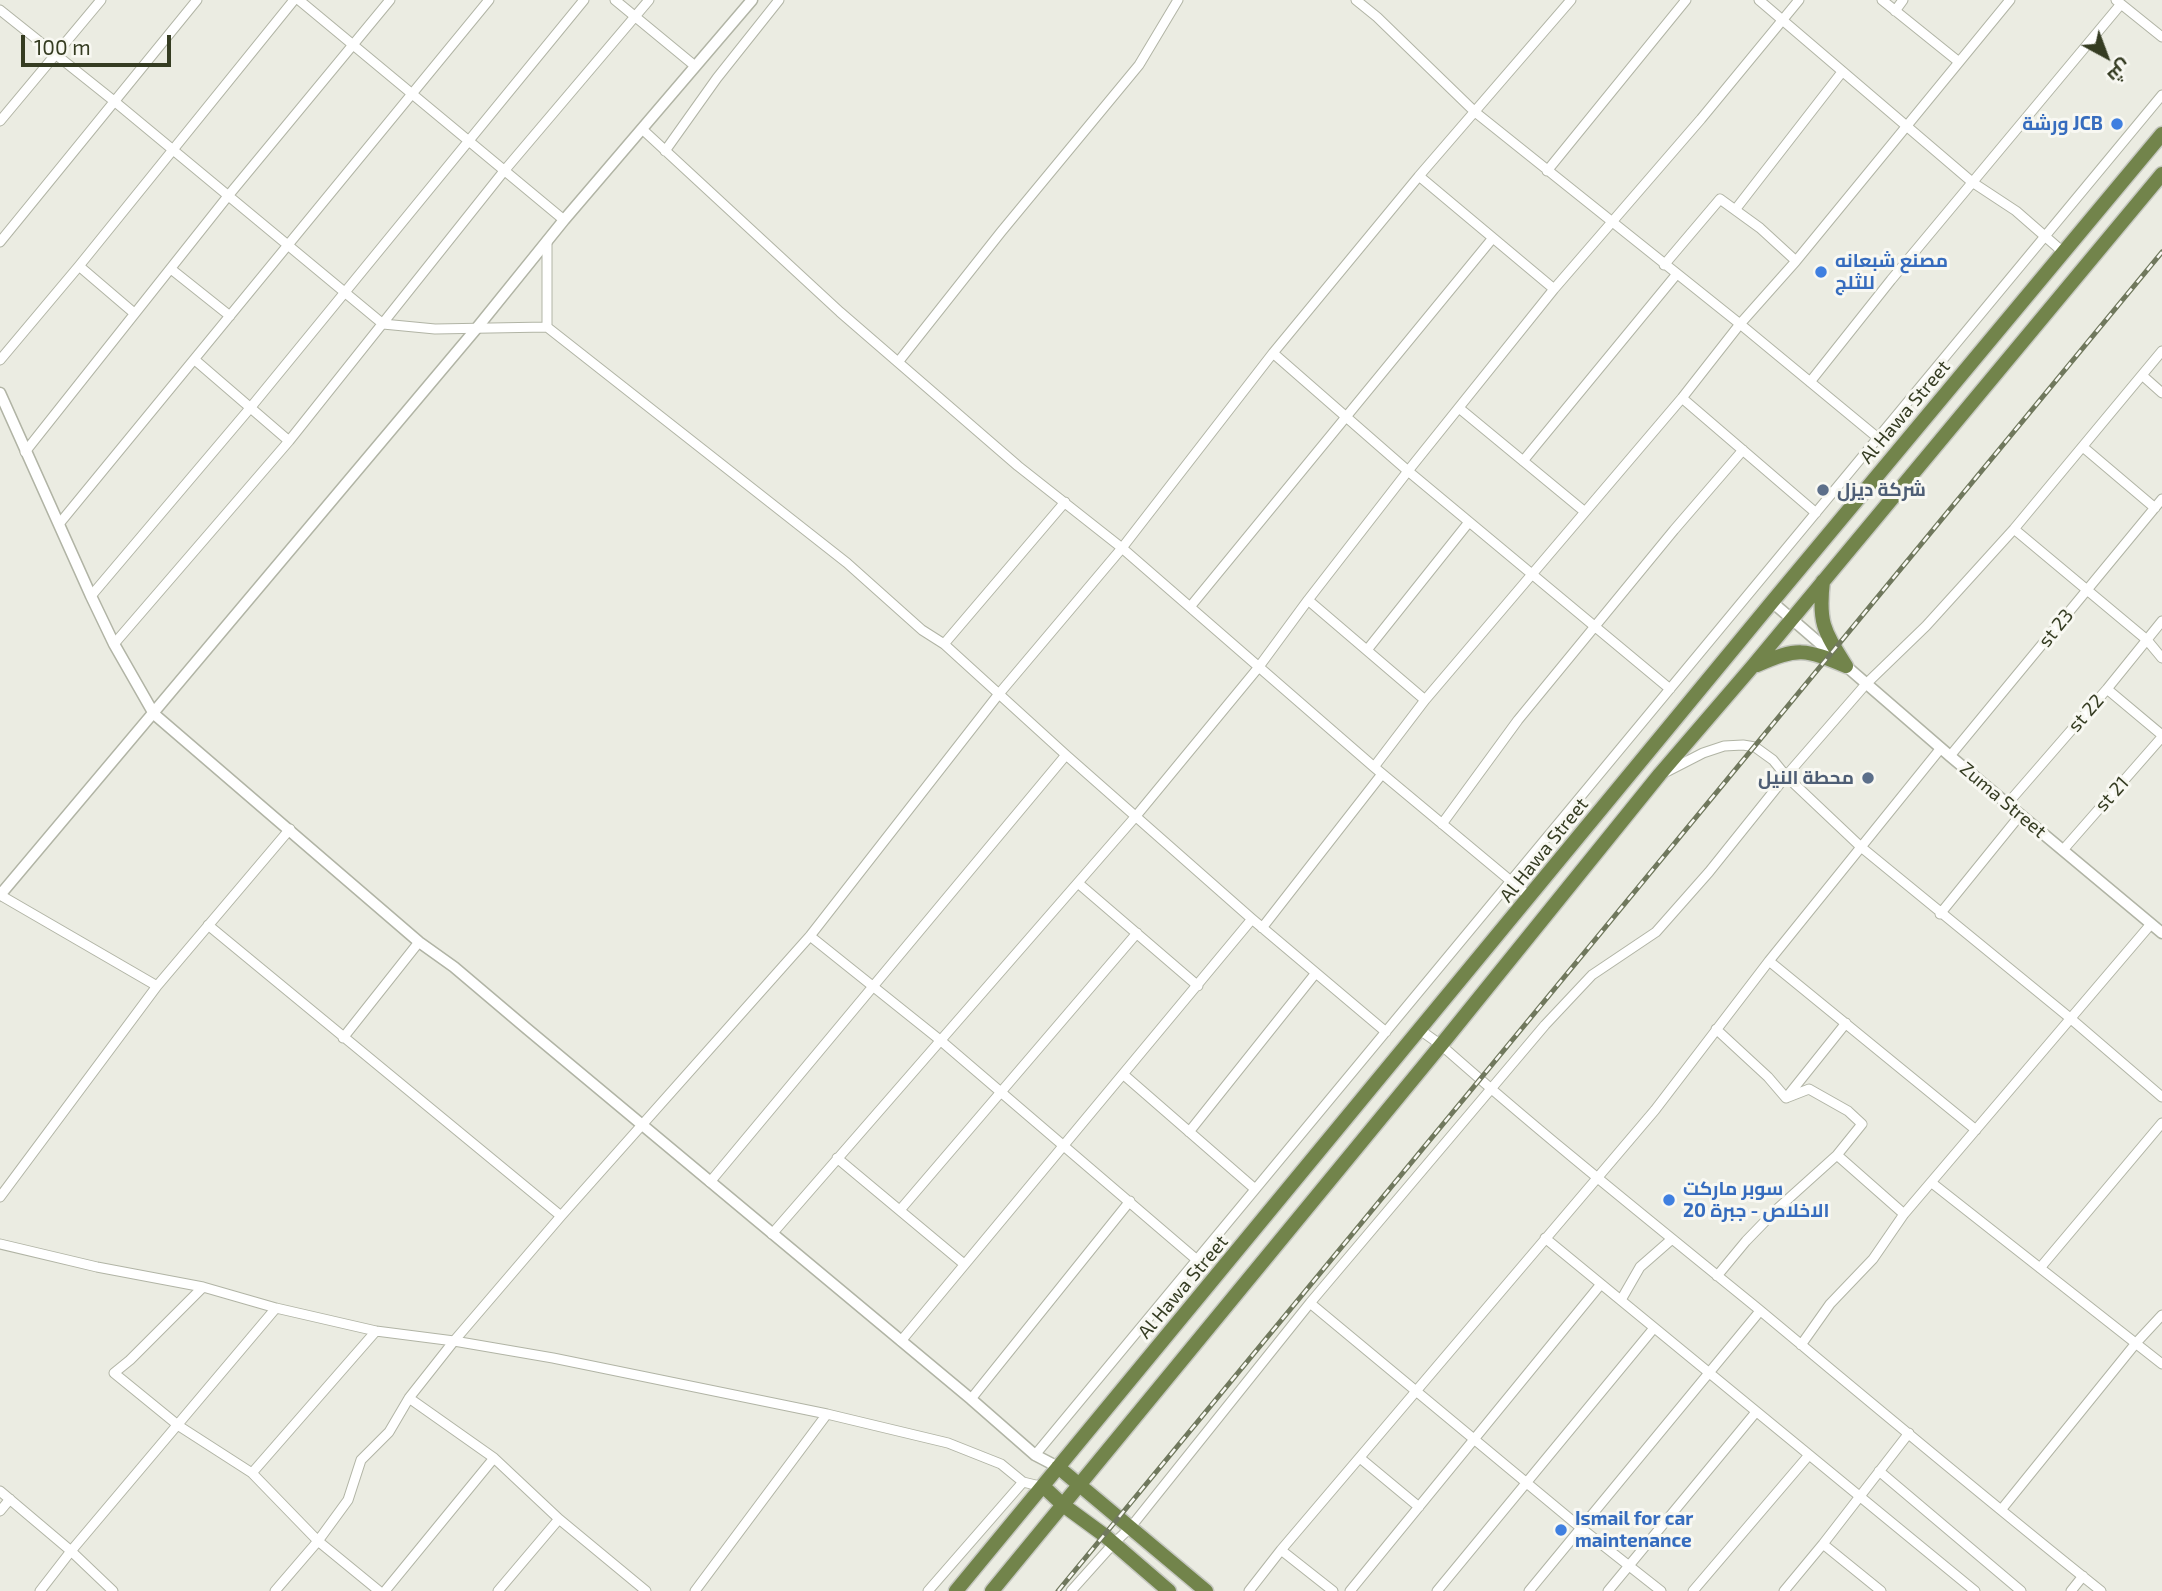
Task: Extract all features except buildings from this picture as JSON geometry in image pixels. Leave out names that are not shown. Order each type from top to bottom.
[{"type":"highway","name":"Al Hawa Street","points":[[956,1591],[2162,134]]},
{"type":"highway","points":[[992,1591],[1660,774],[2162,174]]},
{"type":"highway","points":[[1823,580],[1822,621],[1846,666]]},
{"type":"highway","points":[[1752,667],[1779,655],[1800,651],[1846,666]]},
{"type":"highway","points":[[1058,1467],[1206,1591]]},
{"type":"highway","points":[[1044,1487],[1169,1591]]},
{"type":"street","points":[[0,121],[101,0]]},
{"type":"street","points":[[0,242],[197,0]]},
{"type":"street","points":[[0,360],[297,0],[564,220]]},
{"type":"street","points":[[25,452],[228,196],[390,0]]},
{"type":"street","points":[[59,524],[489,0]]},
{"type":"street","points":[[91,596],[251,407],[584,0]]},
{"type":"street","points":[[615,0],[695,66]]},
{"type":"street","points":[[114,644],[289,441],[504,171],[649,0]]},
{"type":"street","points":[[157,986],[0,895],[476,329],[564,220],[752,0]]},
{"type":"street","points":[[665,151],[717,78],[779,0]]},
{"type":"street","points":[[898,361],[1139,65],[1178,0]]},
{"type":"street","points":[[1356,0],[1377,17],[1475,113],[1740,324],[1878,438]]},
{"type":"street","points":[[275,1591],[318,1541],[348,1500],[361,1460],[389,1432],[409,1398],[454,1341],[561,1216],[810,936],[998,695],[1122,548],[1273,353],[1419,176],[1571,0]]},
{"type":"street","points":[[1547,171],[1686,0]]},
{"type":"street","points":[[1759,0],[1972,182],[2016,211],[2063,252]]},
{"type":"street","points":[[772,1234],[1136,816],[1258,668],[1408,471],[1554,289],[1800,0]]},
{"type":"street","points":[[1882,0],[1959,62]]},
{"type":"street","points":[[1895,11],[1903,0]]},
{"type":"street","points":[[1374,767],[1425,700],[1682,398],[1740,324],[1796,261],[2010,0]]},
{"type":"street","points":[[1810,382],[2119,2],[2162,37]]},
{"type":"street","points":[[0,10],[173,149],[383,324],[435,329],[547,327],[847,563],[922,630],[944,644],[1262,928],[1386,1032]]},
{"type":"street","points":[[1735,210],[1843,72]]},
{"type":"street","points":[[1035,1455],[2162,95]]},
{"type":"street","points":[[642,129],[840,312],[1018,466],[1122,548],[1258,668],[1530,897]]},
{"type":"street","points":[[1419,176],[1554,289]]},
{"type":"street","points":[[1664,265],[1720,199],[1760,228],[1796,261]]},
{"type":"street","points":[[1190,607],[1492,239]]},
{"type":"street","points":[[547,241],[547,327]]},
{"type":"street","points":[[79,266],[134,313]]},
{"type":"street","points":[[171,269],[230,316]]},
{"type":"street","points":[[1522,461],[1676,275]]},
{"type":"street","points":[[1071,1591],[1130,1528],[1310,1303],[1545,1025],[1592,975],[1656,932],[1866,684],[1926,626],[2014,529],[2162,351]]},
{"type":"street","points":[[1273,353],[1408,471],[1670,689]]},
{"type":"street","points":[[195,360],[289,441]]},
{"type":"street","points":[[2143,376],[2162,393]]},
{"type":"street","points":[[0,393],[114,644],[154,714],[419,942],[454,967],[1035,1455],[1058,1467]]},
{"type":"street","points":[[1682,398],[1816,513]]},
{"type":"street","points":[[1459,408],[1585,512]]},
{"type":"street","points":[[2083,447],[2159,503]]},
{"type":"street","points":[[1442,824],[1518,720],[1743,450]]},
{"type":"street","points":[[944,644],[1065,502]]},
{"type":"street","name":"st 23","points":[[1249,1591],[1655,1110],[1769,961],[1861,847],[2088,590],[2159,503]]},
{"type":"street","points":[[1367,650],[1469,522]]},
{"type":"street","points":[[2014,529],[2147,640],[2162,658]]},
{"type":"street","points":[[1308,600],[1425,700]]},
{"type":"street","name":"Zuma Street","points":[[1772,602],[2162,933]]},
{"type":"street","name":"st 22","points":[[2008,803],[2162,621]]},
{"type":"street","points":[[2107,689],[2162,736]]},
{"type":"street","name":"st 21","points":[[2063,850],[2162,736]]},
{"type":"street","points":[[1660,774],[1724,746],[1755,747],[1773,760],[1786,776],[1861,847],[2162,1097]]},
{"type":"street","points":[[710,1182],[1066,755]]},
{"type":"street","points":[[1262,928],[1382,774]]},
{"type":"street","points":[[1940,914],[2021,814]]},
{"type":"street","points":[[0,1196],[157,986],[290,829]]},
{"type":"street","points":[[1078,883],[1198,986]]},
{"type":"street","points":[[901,1341],[1252,919]]},
{"type":"street","points":[[1801,1345],[1830,1304],[1873,1259],[1905,1214],[2151,924]]},
{"type":"street","points":[[208,925],[561,1216]]},
{"type":"street","points":[[900,1210],[1137,933]]},
{"type":"street","points":[[810,936],[940,1040],[1197,1260]]},
{"type":"street","points":[[343,1038],[419,942]]},
{"type":"street","points":[[1769,961],[1976,1130]]},
{"type":"street","points":[[1189,1132],[1315,974]]},
{"type":"street","points":[[1786,1098],[1846,1023]]},
{"type":"street","points":[[1716,1029],[1768,1077],[1786,1098]]},
{"type":"street","points":[[1420,1030],[2101,1591]]},
{"type":"street","points":[[1124,1075],[1255,1189]]},
{"type":"street","points":[[1717,1276],[1777,1209],[1837,1155],[1862,1124],[1848,1111],[1810,1089],[1786,1098]]},
{"type":"street","points":[[2040,1268],[2162,1124]]},
{"type":"street","points":[[1837,1155],[1905,1214]]},
{"type":"street","points":[[837,1158],[964,1264]]},
{"type":"street","points":[[1932,1183],[2162,1364]]},
{"type":"street","points":[[971,1399],[1130,1201]]},
{"type":"street","points":[[1545,1238],[1975,1591]]},
{"type":"street","points":[[1621,1300],[1640,1267],[1672,1239]]},
{"type":"street","points":[[0,1244],[97,1267],[203,1287],[276,1308],[376,1331],[454,1341],[566,1361],[827,1414],[948,1443],[1001,1464],[1023,1482],[1044,1487]]},
{"type":"street","points":[[1349,1591],[1601,1284]]},
{"type":"street","points":[[203,1287],[114,1373],[179,1426],[252,1473],[318,1541],[379,1591]]},
{"type":"street","points":[[1310,1303],[1661,1591]]},
{"type":"street","points":[[40,1591],[276,1308]]},
{"type":"street","points":[[1529,1591],[1760,1311]]},
{"type":"street","points":[[2001,1510],[2136,1343],[2162,1315]]},
{"type":"street","points":[[1437,1591],[1654,1328]]},
{"type":"street","points":[[252,1473],[376,1331]]},
{"type":"street","points":[[409,1398],[494,1458],[559,1519],[646,1591]]},
{"type":"street","points":[[1608,1591],[1756,1412]]},
{"type":"street","points":[[695,1591],[827,1414]]},
{"type":"street","points":[[1785,1591],[1909,1433]]},
{"type":"street","points":[[1693,1591],[1809,1455]]},
{"type":"street","points":[[385,1591],[494,1458]]},
{"type":"street","points":[[1360,1458],[1419,1507]]},
{"type":"street","points":[[1879,1471],[2021,1591]]},
{"type":"street","points":[[928,1591],[1023,1482]]},
{"type":"street","points":[[0,1492],[71,1551],[113,1591]]},
{"type":"street","points":[[0,1511],[10,1499]]},
{"type":"street","points":[[498,1591],[559,1519]]},
{"type":"street","points":[[1824,1544],[1881,1591]]},
{"type":"street","points":[[1281,1550],[1334,1591]]},
{"type":"street","points":[[2071,1591],[2083,1576]]},
{"type":"railway","points":[[1058,1591],[2162,252]]},
{"type":"place","name":"ورشة JCB","points":[[2117,124]]},
{"type":"place","name":"مصنع شبعانه للثلج","points":[[1821,272]]},
{"type":"place","name":"شركة ديزل","points":[[1823,490]]},
{"type":"place","name":"محطة النيل","points":[[1868,778]]},
{"type":"place","name":"سوبر ماركت الاخلاص - جبرة 20","points":[[1669,1200]]},
{"type":"place","name":"Ismail for car maintenance","points":[[1561,1530]]}]
